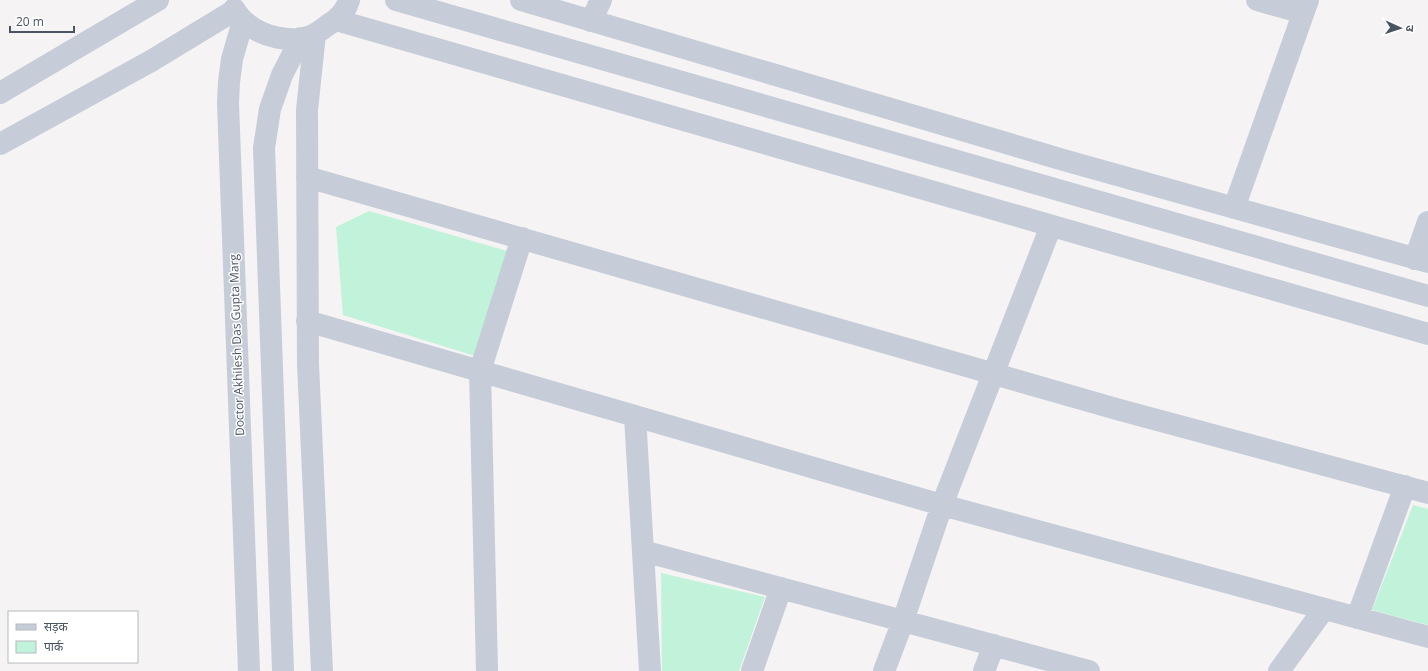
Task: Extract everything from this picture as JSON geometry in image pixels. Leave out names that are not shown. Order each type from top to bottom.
[{"type":"street","points":[[0,93],[158,0]]},
{"type":"street","points":[[0,144],[151,61],[235,10],[254,29],[269,36],[292,39],[308,36],[336,20],[347,6],[349,0]]},
{"type":"street","points":[[396,0],[1428,296]]},
{"type":"street","points":[[522,0],[1066,161],[1421,260],[1428,222]]},
{"type":"street","points":[[591,20],[601,0]]},
{"type":"street","points":[[1234,208],[1305,7],[1257,0]]},
{"type":"street","name":"Doctor Akhilesh Das Gupta Marg","points":[[235,10],[228,104],[249,671]]},
{"type":"street","points":[[336,20],[1428,334]]},
{"type":"street","points":[[308,36],[308,364],[322,671]]},
{"type":"street","points":[[283,671],[264,148],[270,108],[282,75],[308,36]]},
{"type":"street","points":[[307,177],[1120,410],[1428,493]]},
{"type":"street","points":[[884,671],[903,621],[942,505],[1051,226]]},
{"type":"street","points":[[488,671],[480,371],[522,238]]},
{"type":"street","points":[[308,321],[942,505],[1428,637]]},
{"type":"street","points":[[635,416],[650,671]]},
{"type":"street","points":[[1357,618],[1405,486]]},
{"type":"street","points":[[643,551],[1089,671]]},
{"type":"street","points":[[752,671],[781,588]]},
{"type":"street","points":[[1285,668],[1324,609]]},
{"type":"street","points":[[984,671],[994,645]]},
{"type":"green space","points":[[369,211],[507,251],[475,356],[343,315],[336,227]]},
{"type":"green space","points":[[1413,505],[1428,509],[1428,625],[1372,610]]},
{"type":"green space","points":[[661,573],[765,597],[739,671],[662,671]]}]
